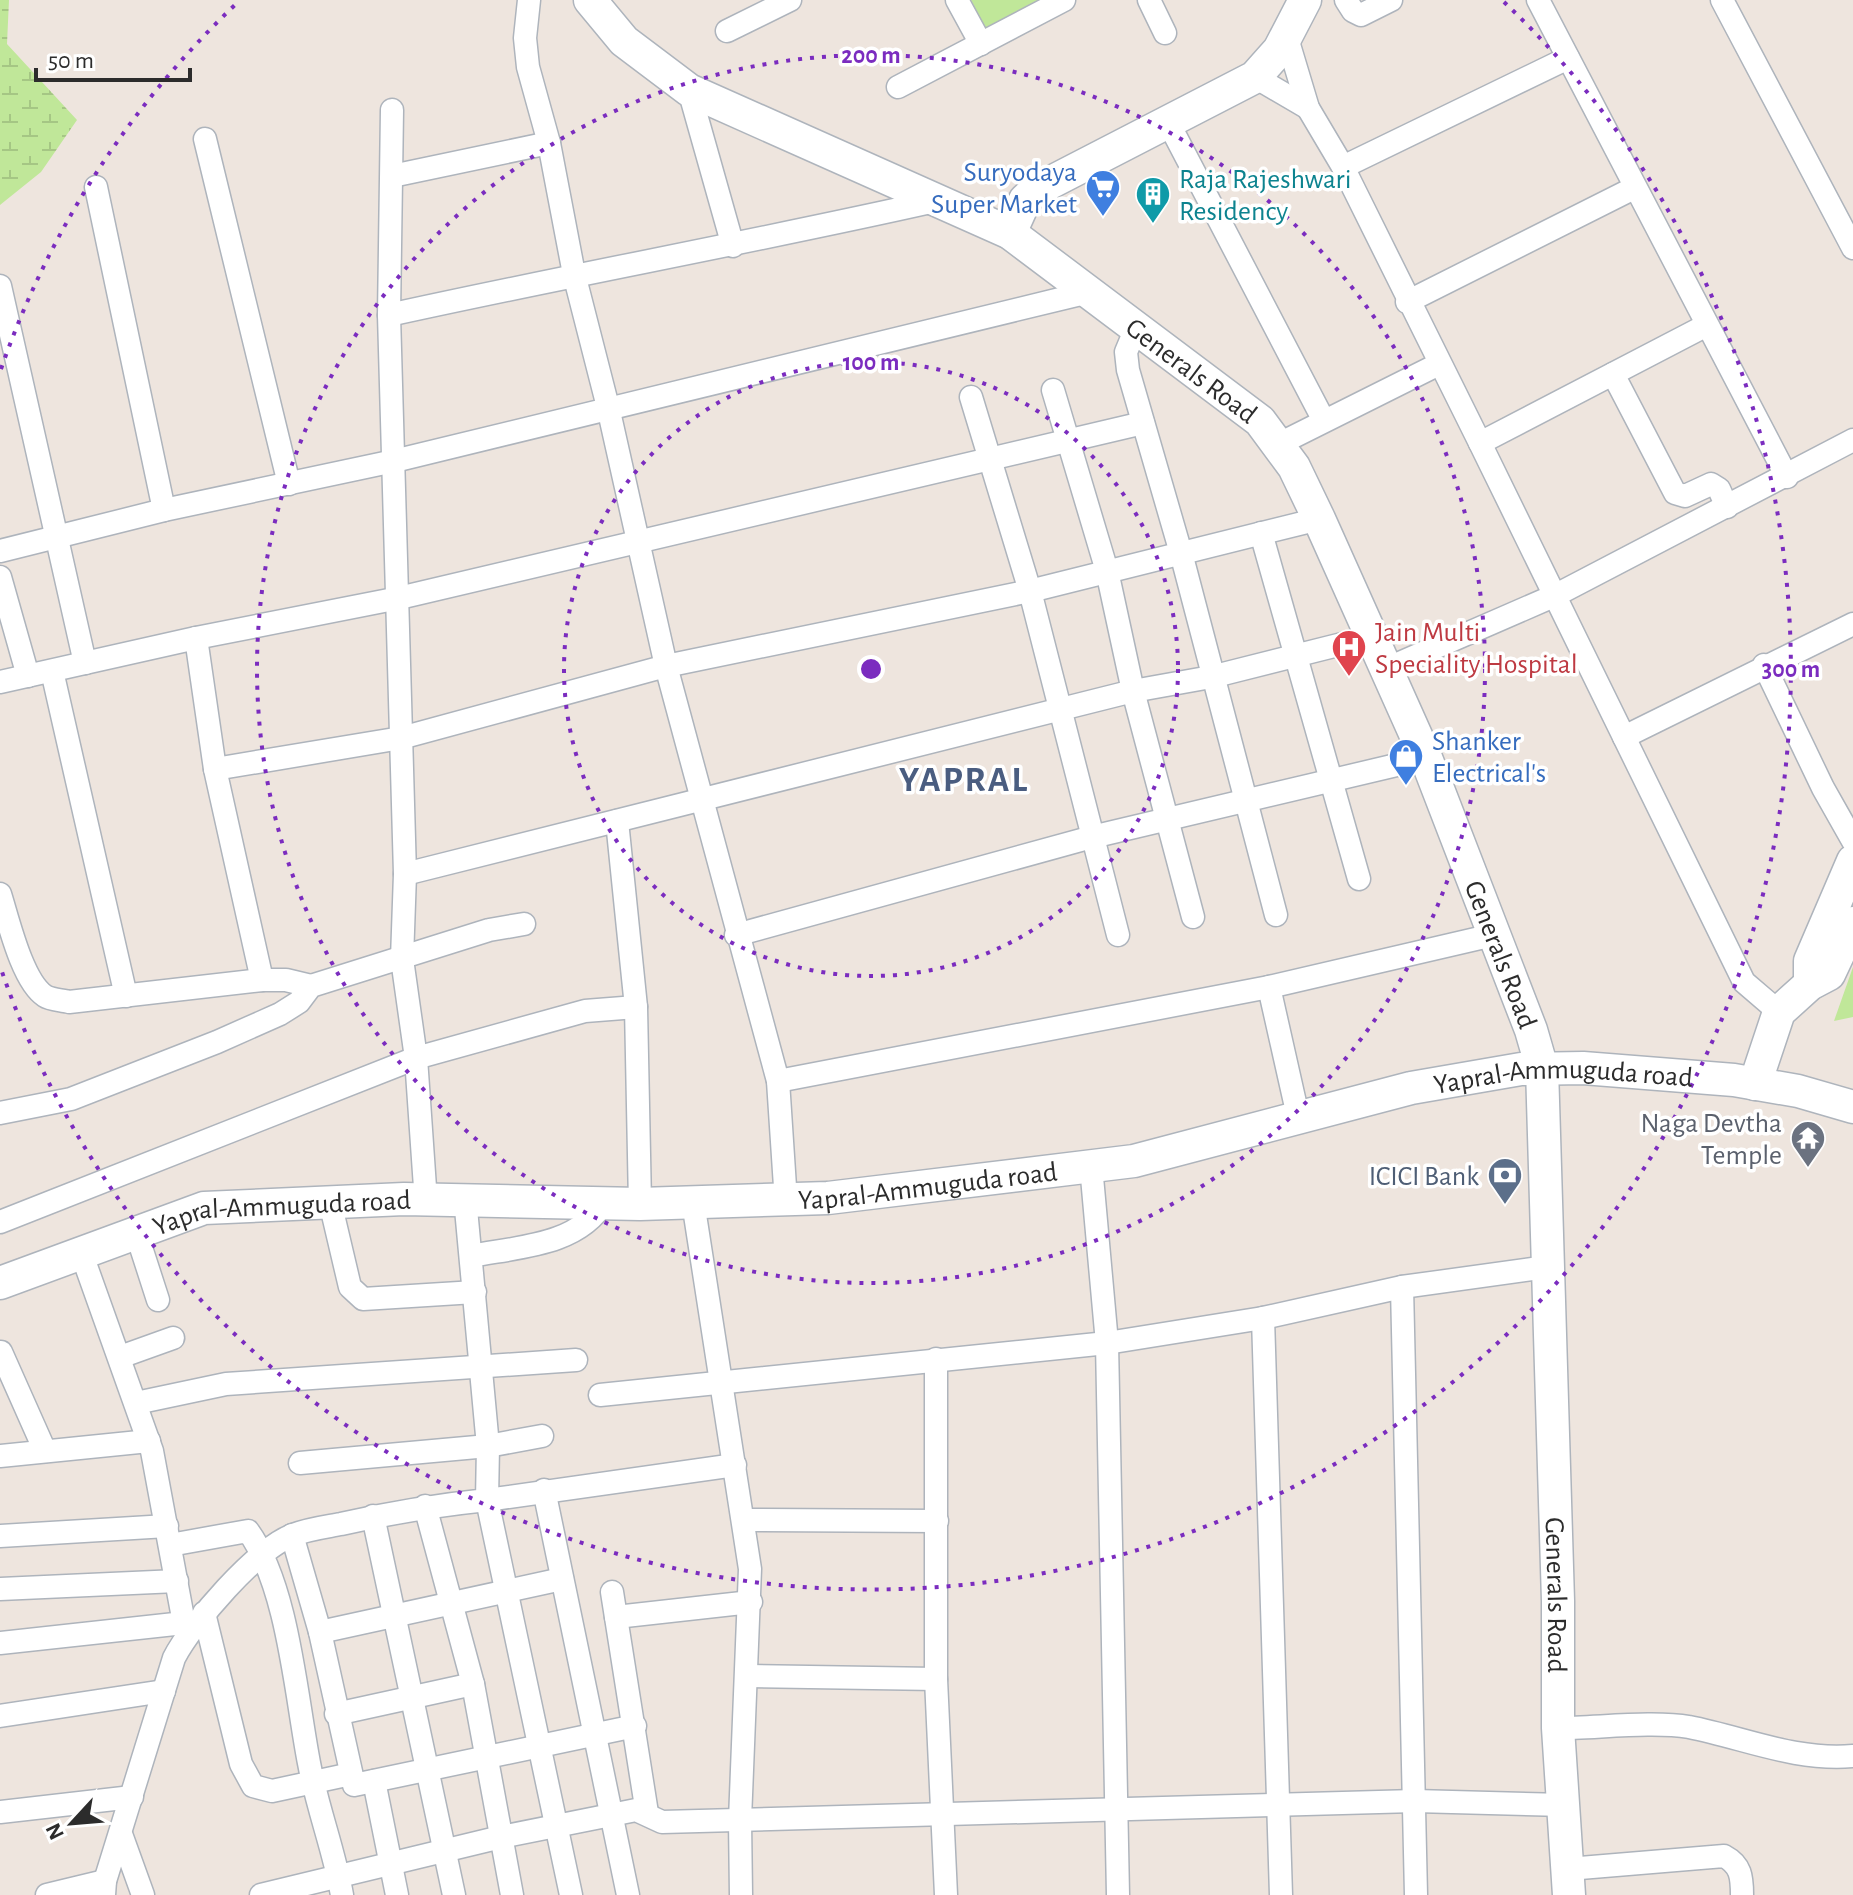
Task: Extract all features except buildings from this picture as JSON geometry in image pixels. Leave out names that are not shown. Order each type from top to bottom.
[{"type":"street","points":[[529,0],[525,38],[528,67],[549,143],[574,274],[640,542],[666,666],[703,798],[736,935],[778,1081],[786,1202]]},
{"type":"street","name":"Generals Road","points":[[590,0],[624,41],[689,90],[1010,233],[1260,421],[1294,467],[1426,758],[1531,1030],[1542,1068],[1558,1601],[1558,1728],[1569,1882]]},
{"type":"street","points":[[727,31],[790,0]]},
{"type":"street","points":[[957,0],[981,44]]},
{"type":"street","points":[[898,87],[1064,0]]},
{"type":"street","points":[[1149,0],[1165,33]]},
{"type":"street","points":[[1010,233],[1025,200],[1036,190],[1255,77],[1287,38],[1305,0]]},
{"type":"street","points":[[1346,0],[1353,11],[1361,15],[1391,0]]},
{"type":"street","points":[[1538,0],[1705,326],[1787,477]]},
{"type":"street","points":[[1722,0],[1853,248]]},
{"type":"street","points":[[1287,38],[1308,108],[1343,167],[1744,982],[1779,1012]]},
{"type":"street","points":[[1343,167],[1568,58]]},
{"type":"street","points":[[1255,77],[1308,108]]},
{"type":"street","points":[[689,90],[733,246]]},
{"type":"street","points":[[392,110],[389,315],[405,874],[402,959],[416,1058],[426,1202]]},
{"type":"street","points":[[1168,122],[1323,419]]},
{"type":"street","points":[[205,139],[289,484]]},
{"type":"street","points":[[392,176],[549,143]]},
{"type":"street","points":[[96,187],[164,510]]},
{"type":"street","points":[[1407,302],[1634,188]]},
{"type":"street","points":[[389,315],[574,274],[733,246],[935,201]]},
{"type":"street","points":[[0,286],[85,663]]},
{"type":"street","points":[[0,551],[164,510],[394,461],[1089,292]]},
{"type":"street","points":[[1616,381],[1705,326]]},
{"type":"street","points":[[1136,328],[1126,360],[1181,553],[1211,677],[1248,800],[1276,915]]},
{"type":"street","points":[[1480,443],[1616,381],[1673,359]]},
{"type":"street","points":[[1277,445],[1323,419],[1439,364]]},
{"type":"street","points":[[1616,381],[1675,493],[1685,496],[1711,484],[1719,489],[1727,507]]},
{"type":"street","points":[[1053,390],[1107,571],[1133,691],[1193,917]]},
{"type":"street","points":[[971,397],[1030,591],[1118,935]]},
{"type":"street","points":[[0,682],[196,638],[399,598],[885,482],[989,462],[1143,423]]},
{"type":"street","points":[[1386,669],[1556,595],[1853,440]]},
{"type":"street","points":[[215,769],[401,738],[666,666],[1030,591],[1319,519]]},
{"type":"street","points":[[1261,533],[1293,658],[1359,879]]},
{"type":"street","points":[[0,577],[28,676]]},
{"type":"street","points":[[1624,737],[1764,665],[1853,624]]},
{"type":"street","points":[[405,874],[1133,691],[1211,677],[1370,637]]},
{"type":"street","points":[[196,638],[215,769],[262,980]]},
{"type":"street","points":[[1764,665],[1823,788],[1853,841]]},
{"type":"street","points":[[52,671],[126,996]]},
{"type":"street","points":[[736,935],[1092,837],[1426,758]]},
{"type":"street","points":[[617,821],[636,1007],[640,1204]]},
{"type":"street","points":[[1810,984],[1810,961],[1853,861]]},
{"type":"street","points":[[0,894],[10,955],[45,996],[69,1002],[262,980],[286,980],[311,986],[489,930],[524,924]]},
{"type":"street","points":[[1755,1084],[1779,1012],[1810,984],[1829,974],[1853,923]]},
{"type":"street","points":[[778,1081],[1269,987],[1493,935]]},
{"type":"street","points":[[0,1113],[71,1099],[217,1042],[280,1014],[299,1002],[311,986]]},
{"type":"street","points":[[1269,987],[1298,1116]]},
{"type":"street","points":[[0,1222],[416,1058],[585,1011],[636,1007]]},
{"type":"street","name":"Yapral-Ammuguda road","points":[[0,1283],[204,1208],[330,1202],[426,1202],[465,1198],[640,1204],[786,1202],[1134,1161],[1298,1116],[1425,1085],[1496,1072],[1583,1068],[1755,1084],[1798,1091],[1853,1107]]},
{"type":"street","points":[[1091,1166],[1107,1343],[1118,1895]]},
{"type":"street","points":[[465,1198],[488,1446],[487,1500],[571,1895]]},
{"type":"street","points":[[330,1202],[350,1287],[355,1295],[363,1299],[475,1292]]},
{"type":"street","points":[[471,1256],[576,1232],[592,1222],[604,1202]]},
{"type":"street","points":[[693,1202],[744,1520],[751,1602],[740,1820],[741,1895]]},
{"type":"street","points":[[137,1235],[158,1300]]},
{"type":"street","points":[[47,1895],[105,1888],[185,1628],[149,1441],[81,1252]]},
{"type":"street","points":[[600,1395],[1107,1343],[1263,1318],[1402,1287],[1547,1267]]},
{"type":"street","points":[[1402,1287],[1416,1895]]},
{"type":"street","points":[[1263,1318],[1281,1895]]},
{"type":"street","points":[[120,1357],[173,1338]]},
{"type":"street","points":[[1,1352],[45,1451]]},
{"type":"street","points":[[936,1359],[936,1679],[946,1895]]},
{"type":"street","points":[[136,1403],[226,1384],[576,1360]]},
{"type":"street","points":[[300,1463],[488,1446],[542,1436]]},
{"type":"street","points":[[0,1456],[149,1441]]},
{"type":"street","points":[[0,1643],[185,1628],[264,1553],[292,1535],[425,1506],[735,1465]]},
{"type":"street","points":[[544,1490],[625,1894]]},
{"type":"street","points":[[425,1506],[473,1684],[512,1895]]},
{"type":"street","points":[[373,1516],[454,1895]]},
{"type":"street","points":[[744,1520],[937,1521]]},
{"type":"street","points":[[0,1536],[168,1536],[248,1531],[264,1553],[292,1663],[314,1784],[340,1885]]},
{"type":"street","points":[[292,1535],[320,1632],[354,1785],[635,1726]]},
{"type":"street","points":[[320,1632],[562,1579]]},
{"type":"street","points":[[0,1589],[177,1581]]},
{"type":"street","points":[[612,1592],[647,1813]]},
{"type":"street","points":[[616,1617],[751,1602]]},
{"type":"street","points":[[204,1613],[241,1764],[253,1786],[272,1791],[351,1774]]},
{"type":"street","points":[[747,1676],[936,1679]]},
{"type":"street","points":[[336,1714],[473,1684]]},
{"type":"street","points":[[0,1716],[164,1691]]},
{"type":"street","points":[[1558,1728],[1686,1727],[1793,1754],[1829,1758],[1853,1756]]},
{"type":"street","points":[[374,1781],[397,1895]]},
{"type":"street","points":[[0,1812],[132,1797]]},
{"type":"street","points":[[261,1895],[340,1885],[389,1863],[636,1810],[662,1822],[1415,1801],[1565,1805]]},
{"type":"street","points":[[121,1834],[143,1895]]},
{"type":"street","points":[[1569,1882],[1724,1856],[1734,1862],[1742,1874],[1742,1895]]},
{"type":"green space","points":[[0,0],[9,0],[7,44],[77,120],[41,172],[0,205]]},
{"type":"green space","points":[[971,0],[1048,0],[985,29]]},
{"type":"green space","points":[[1853,967],[1853,1017],[1834,1021]]},
{"type":"place","name":"Suryodaya Super Market","points":[[1103,218]]},
{"type":"place","name":"Raja Rajeshwari Residency","points":[[1153,225]]},
{"type":"place","name":"Jain Multi Speciality Hospital","points":[[1349,678]]},
{"type":"place","name":"Shanker Electrical's","points":[[1406,787]]},
{"type":"place","name":"Naga Devtha Temple","points":[[1808,1169]]},
{"type":"place","name":"ICICI Bank","points":[[1505,1206]]},
{"type":"district","name":"YAPRAL","points":[[964,778]]}]
